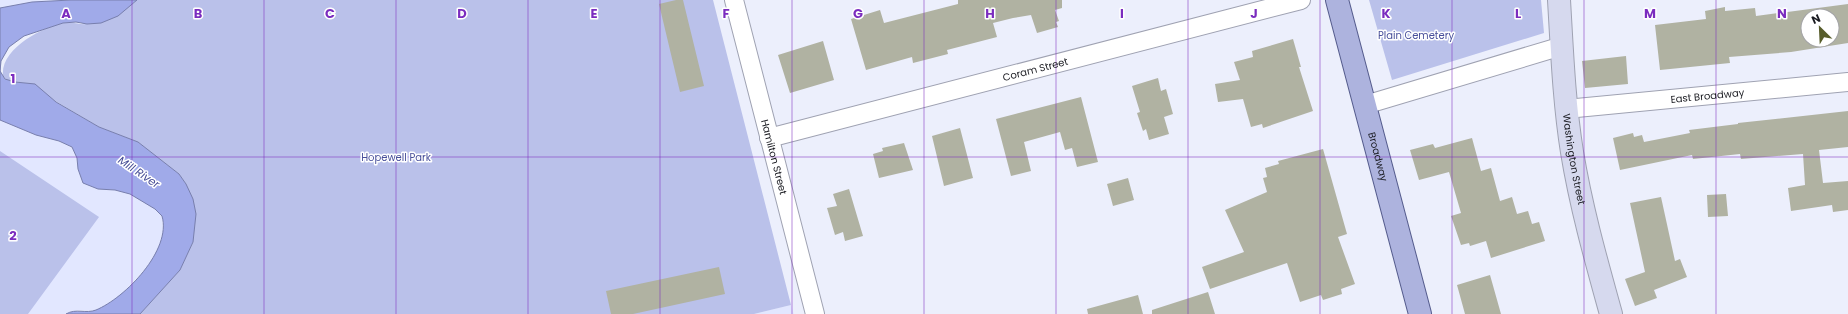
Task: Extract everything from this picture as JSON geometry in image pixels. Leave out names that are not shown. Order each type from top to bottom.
[{"type":"main road","name":"Broadway","points":[[1337,0],[1420,314]]},
{"type":"street","name":"Hamilton Street","points":[[734,0],[815,314]]},
{"type":"street","name":"Coram Street","points":[[770,138],[1301,0]]},
{"type":"street","name":"Washington Street","points":[[1559,0],[1566,109],[1578,183],[1589,235],[1611,314]]},
{"type":"street","points":[[1365,105],[1562,46]]},
{"type":"street","name":"East Broadway","points":[[1566,109],[1848,82]]},
{"type":"shaded area","points":[[0,0],[71,0],[32,2],[0,8]]},
{"type":"shaded area","points":[[0,120],[36,135],[59,141],[72,148],[77,158],[78,169],[98,189],[115,190],[130,194],[155,209],[162,216],[163,232],[160,246],[152,261],[123,293],[107,306],[93,311],[78,310],[66,314],[0,314]]},
{"type":"shaded area","points":[[791,305],[794,314],[754,314]]},
{"type":"green space","name":"Hopewell Park","points":[[137,0],[713,0],[791,305],[754,314],[140,314],[180,270],[193,242],[186,184],[179,174],[138,142],[99,127],[25,83],[10,81],[3,76],[4,66],[8,56],[25,40],[35,34],[63,23],[91,23],[134,3]]},
{"type":"green space","name":"Plain Cemetery","points":[[1369,0],[1541,0],[1544,33],[1392,80]]},
{"type":"green space","points":[[0,151],[99,217],[28,314],[0,314]]},
{"type":"water","points":[[71,0],[137,0],[118,16],[101,23],[63,23],[24,36],[9,47],[1,61],[0,71],[0,8],[32,2]]},
{"type":"water","name":"Mill River","points":[[0,71],[5,79],[15,82],[35,84],[56,102],[99,127],[138,142],[179,174],[186,184],[193,199],[196,214],[193,242],[180,270],[140,314],[66,314],[74,311],[96,310],[108,304],[132,284],[153,258],[160,243],[163,229],[162,216],[155,209],[130,194],[115,190],[98,189],[83,183],[78,169],[77,158],[72,147],[59,141],[36,135],[0,120]]},
{"type":"building","points":[[683,0],[704,86],[680,92],[659,4]]},
{"type":"building","points":[[958,0],[1062,0],[1062,8],[1055,10],[1059,21],[1056,22],[1058,27],[1037,33],[1031,15],[1013,18],[993,23],[997,37],[947,50],[948,54],[913,63],[912,57],[866,70],[851,19],[880,10],[884,23],[958,4]]},
{"type":"building","points":[[1848,4],[1848,43],[1840,44],[1840,8],[1817,8]]},
{"type":"building","points":[[1725,7],[1725,11],[1755,8],[1756,16],[1800,10],[1800,48],[1816,48],[1791,52],[1729,57],[1730,63],[1660,70],[1655,25],[1706,19],[1705,11]]},
{"type":"building","points":[[1293,39],[1301,67],[1299,67],[1313,111],[1263,128],[1262,124],[1251,127],[1243,99],[1218,102],[1215,84],[1240,80],[1234,62],[1253,57],[1252,51]]},
{"type":"building","points":[[823,41],[834,80],[790,93],[778,55]]},
{"type":"building","points":[[1626,56],[1628,84],[1585,88],[1582,61]]},
{"type":"building","points":[[1158,78],[1161,91],[1166,89],[1173,114],[1164,117],[1169,134],[1149,140],[1146,129],[1143,131],[1137,113],[1140,112],[1132,86]]},
{"type":"building","points":[[1081,97],[1098,162],[1077,167],[1072,148],[1065,150],[1060,132],[1024,142],[1031,171],[1011,176],[996,119]]},
{"type":"building","points":[[1848,111],[1848,147],[1819,150],[1823,183],[1848,181],[1848,210],[1833,212],[1832,205],[1791,211],[1788,188],[1805,185],[1803,154],[1741,159],[1740,154],[1693,159],[1692,155],[1620,170],[1613,138],[1633,133],[1634,137],[1642,135],[1644,142],[1690,133],[1689,130]]},
{"type":"building","points":[[960,128],[973,178],[944,186],[932,136]]},
{"type":"building","points":[[1472,138],[1481,171],[1491,168],[1500,201],[1512,197],[1517,214],[1528,211],[1532,224],[1539,222],[1545,241],[1491,258],[1486,241],[1470,246],[1469,243],[1461,245],[1451,216],[1461,213],[1449,172],[1419,180],[1410,150],[1433,144],[1435,148]]},
{"type":"building","points":[[904,143],[913,170],[879,178],[873,154],[883,151],[882,148]]},
{"type":"building","points":[[1323,149],[1347,234],[1338,237],[1355,284],[1341,289],[1342,294],[1323,300],[1321,295],[1300,302],[1287,263],[1210,289],[1202,267],[1244,252],[1225,210],[1267,192],[1263,178],[1267,177],[1265,168],[1279,164],[1278,161]]},
{"type":"building","points":[[1128,178],[1134,200],[1113,206],[1107,184]]},
{"type":"building","points":[[849,189],[863,236],[845,241],[843,232],[835,235],[827,208],[837,206],[833,194]]},
{"type":"building","points":[[1726,194],[1728,216],[1708,217],[1707,195]]},
{"type":"building","points":[[1661,197],[1675,261],[1680,259],[1687,277],[1654,290],[1657,298],[1635,306],[1625,279],[1645,272],[1630,203]]},
{"type":"building","points":[[719,267],[725,294],[633,314],[611,314],[606,291]]},
{"type":"building","points":[[1490,275],[1501,314],[1465,314],[1457,285]]},
{"type":"building","points":[[1208,292],[1215,314],[1152,314],[1152,310]]},
{"type":"building","points":[[1138,295],[1143,314],[1088,314],[1087,309]]}]
